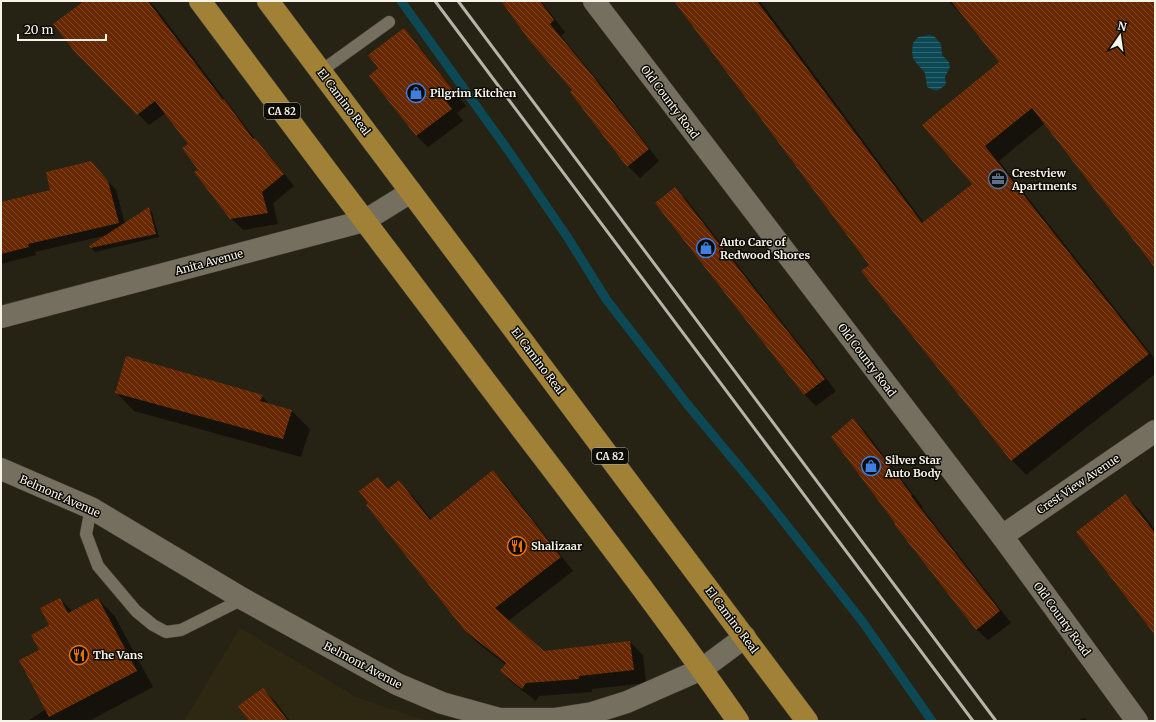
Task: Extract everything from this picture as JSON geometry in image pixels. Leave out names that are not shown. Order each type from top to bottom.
[{"type":"main road","name":"CA 82","points":[[200,1],[364,221],[577,500],[702,669],[738,721]]},
{"type":"main road","name":"El Camino Real","points":[[268,1],[807,721]]},
{"type":"street","name":"Old County Road","points":[[594,1],[1002,536],[1137,721]]},
{"type":"street","name":"Anita Avenue","points":[[1,317],[364,221],[411,192]]},
{"type":"street","name":"Crest View Avenue","points":[[1002,536],[1155,431]]},
{"type":"street","name":"Belmont Avenue","points":[[1,469],[91,508],[243,599],[397,684],[442,703],[500,719],[554,719],[592,713],[627,702],[702,669],[745,637]]},
{"type":"lane","points":[[321,71],[389,22]]},
{"type":"lane","points":[[91,508],[86,534],[98,566],[136,612],[153,625],[166,632],[181,630],[243,599]]},
{"type":"shaded area","points":[[240,628],[358,698],[426,721],[184,721]]},
{"type":"water","points":[[929,35],[934,36],[941,44],[942,55],[949,62],[950,67],[945,77],[946,84],[937,90],[927,87],[925,73],[913,59],[913,43],[918,37]]},
{"type":"building","points":[[84,1],[148,1],[253,139],[255,138],[284,174],[262,192],[268,213],[230,219],[194,172],[198,170],[182,148],[188,144],[155,101],[137,115],[75,52],[53,24]]},
{"type":"building","points":[[501,1],[540,1],[554,20],[550,24],[592,75],[649,149],[627,167],[570,92],[572,90],[529,40]]},
{"type":"building","points":[[674,1],[757,1],[922,223],[972,184],[922,125],[999,62],[951,1],[1155,1],[1155,268],[1032,108],[985,146],[1149,354],[1011,461],[861,271],[869,265]]},
{"type":"building","points":[[404,28],[456,94],[446,101],[452,109],[416,136],[369,76],[378,68],[368,55]]},
{"type":"building","points":[[91,161],[108,181],[119,223],[28,244],[29,247],[1,254],[1,202],[50,190],[46,172]]},
{"type":"building","points":[[675,187],[825,379],[804,395],[655,203]]},
{"type":"building","points":[[149,207],[156,234],[90,248],[89,246]]},
{"type":"building","points":[[126,356],[263,395],[260,401],[292,410],[283,439],[115,393]]},
{"type":"building","points":[[853,418],[1000,611],[976,630],[894,524],[895,523],[831,437]]},
{"type":"building","name":"Shalizaar","points":[[493,470],[561,557],[495,608],[544,651],[630,641],[634,670],[579,676],[579,679],[526,683],[522,689],[500,671],[506,663],[465,631],[366,505],[368,503],[359,491],[378,477],[388,489],[399,480],[430,520]]},
{"type":"building","points":[[1125,494],[1155,533],[1155,635],[1076,532]]},
{"type":"building","name":"The Vans","points":[[60,598],[68,613],[98,598],[137,671],[49,717],[19,660],[39,650],[31,635],[49,625],[40,608]]},
{"type":"building","points":[[263,688],[288,721],[249,721],[238,706]]},
{"type":"waterway","points":[[401,1],[510,153],[568,238],[606,299],[687,404],[766,499],[862,621],[932,721]]},
{"type":"railway","points":[[435,1],[973,721]]},
{"type":"railway","points":[[458,1],[996,721]]},
{"type":"place","name":"Pilgrim Kitchen","points":[[416,93]]},
{"type":"place","name":"Crestview Apartments","points":[[998,179]]},
{"type":"place","name":"Auto Care of Redwood Shores","points":[[706,248]]},
{"type":"place","name":"Silver Star Auto Body","points":[[871,466]]},
{"type":"place","name":"Shalizaar","points":[[517,546]]},
{"type":"place","name":"The Vans","points":[[79,655]]}]
